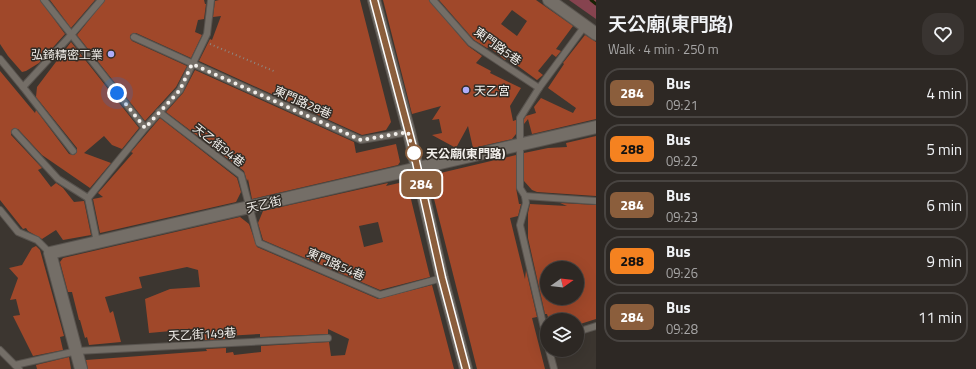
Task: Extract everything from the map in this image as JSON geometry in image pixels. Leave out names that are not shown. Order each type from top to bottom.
[{"type":"street","points":[[374,0],[417,168],[442,278],[466,369]]},
{"type":"street","points":[[549,0],[596,34]]},
{"type":"street","name":"天乙街","points":[[50,253],[596,127]]},
{"type":"street","points":[[50,253],[81,369]]},
{"type":"lane","points":[[44,0],[145,128]]},
{"type":"lane","points":[[23,87],[71,35],[100,0]]},
{"type":"lane","points":[[88,198],[158,112],[180,90],[207,34],[211,0]]},
{"type":"lane","name":"東門路5巷","points":[[433,0],[471,43],[539,88]]},
{"type":"lane","points":[[541,313],[520,225],[525,207],[525,196],[520,188],[520,118],[539,88],[584,26]]},
{"type":"lane","name":"東門路28巷","points":[[134,37],[361,140],[408,132]]},
{"type":"lane","points":[[0,59],[73,151]]},
{"type":"lane","name":"天乙街94巷","points":[[158,112],[241,175],[249,207]]},
{"type":"lane","points":[[15,132],[58,179],[88,198],[97,242]]},
{"type":"lane","points":[[525,196],[596,201]]},
{"type":"lane","name":"東門路54巷","points":[[249,207],[259,243],[380,295],[442,278]]},
{"type":"lane","points":[[0,210],[18,232],[37,240],[50,253]]},
{"type":"lane","points":[[584,330],[596,326]]},
{"type":"lane","name":"天乙街149巷","points":[[17,367],[77,351],[328,338]]},
{"type":"lane","points":[[0,350],[17,367]]},
{"type":"lane","points":[[551,357],[554,369]]},
{"type":"path","points":[[204,41],[276,72]]},
{"type":"shaded area","points":[[569,0],[596,0],[596,19]]},
{"type":"building","points":[[0,0],[40,0],[65,34],[39,63],[26,71],[22,72],[0,44]]},
{"type":"building","points":[[50,0],[95,0],[71,28]]},
{"type":"building","points":[[105,0],[204,0],[206,4],[204,19],[198,20],[195,32],[202,35],[191,58],[136,33],[130,35],[132,41],[187,66],[176,87],[145,121],[77,35]]},
{"type":"building","points":[[360,0],[391,122],[386,130],[362,135],[199,61],[210,39],[212,40],[221,16],[213,17],[215,1]]},
{"type":"building","points":[[383,0],[429,0],[468,46],[482,56],[476,63],[491,71],[490,73],[521,88],[510,106],[513,121],[516,120],[516,134],[512,139],[473,148],[468,126],[456,148],[432,135],[442,133],[439,119],[432,120],[441,106],[412,114]]},
{"type":"building","points":[[439,0],[536,0],[573,26],[556,49],[561,51],[556,57],[552,54],[538,71],[543,75],[537,80],[507,58],[505,60],[489,47],[487,48],[474,40]],"holes":[[[512,10],[527,21],[517,36],[501,24]]]},
{"type":"building","points":[[585,35],[596,42],[596,119],[532,134],[528,119],[524,124],[524,119],[526,116],[536,113],[534,107],[541,98],[573,113],[576,108],[548,88],[564,64],[563,63]]},
{"type":"building","points":[[71,42],[139,128],[122,149],[112,145],[104,136],[84,153],[111,163],[90,188],[42,155],[18,129],[12,129],[11,135],[42,168],[38,170],[51,187],[56,183],[63,188],[74,202],[84,201],[91,235],[63,240],[56,230],[42,239],[28,231],[26,228],[23,229],[0,200],[0,71],[35,113],[36,110],[69,154],[74,155],[77,152],[77,148],[36,97],[37,87]]},
{"type":"building","points":[[195,70],[354,142],[356,153],[396,144],[400,162],[398,165],[252,199],[248,179],[247,181],[244,171],[166,112],[183,93]]},
{"type":"building","points":[[160,118],[237,178],[241,192],[236,202],[100,233],[93,199],[103,197],[98,193],[133,153],[131,152]]},
{"type":"building","points":[[596,136],[596,196],[537,192],[532,190],[524,181],[524,153],[548,148],[567,147],[566,143]]},
{"type":"building","points":[[516,155],[516,188],[519,204],[521,204],[518,216],[510,218],[525,279],[526,270],[537,317],[532,318],[540,349],[540,357],[542,357],[545,369],[477,369],[429,179],[432,175]]},
{"type":"building","points":[[388,183],[386,186],[399,183],[408,187],[430,277],[380,290],[263,240],[258,223],[263,211]],"holes":[[[378,222],[383,242],[364,247],[359,226]]]},
{"type":"building","points":[[560,203],[596,205],[596,319],[584,323],[584,313],[545,313],[543,305],[584,305],[584,261],[540,261],[540,292],[528,238],[528,213],[530,204],[567,206]]},
{"type":"building","points":[[240,217],[249,224],[257,247],[378,299],[432,285],[454,369],[88,369],[86,360],[207,351],[206,349],[226,348],[226,353],[233,352],[234,355],[261,352],[261,346],[329,342],[331,356],[345,355],[349,339],[328,329],[328,334],[260,337],[260,334],[225,336],[225,339],[205,340],[204,328],[149,333],[145,299],[170,289],[200,287],[198,270],[187,267],[139,277],[142,288],[105,297],[110,313],[113,311],[121,342],[89,345],[79,320],[72,292],[68,292],[60,262],[63,258]]},
{"type":"building","points":[[36,246],[40,250],[64,336],[60,337],[63,350],[33,356],[13,316],[20,315],[16,299],[10,300],[18,278],[9,268],[22,265],[32,248]]},
{"type":"building","points":[[69,357],[71,369],[37,369],[36,365]]},
{"type":"waterway","points":[[591,0],[596,4]]},
{"type":"bus line","name":"284","points":[[374,0],[412,144],[442,278],[466,369]]},
{"type":"place","name":"弘錡精密工業","points":[[111,54]]},
{"type":"place","name":"天乙宮","points":[[466,90]]},
{"type":"place","name":"天公廟(東門路)","points":[[414,153]]},
{"type":"route","points":[[117,93],[145,128],[180,90],[192,64],[361,140],[408,132],[414,156],[414,153]]}]
